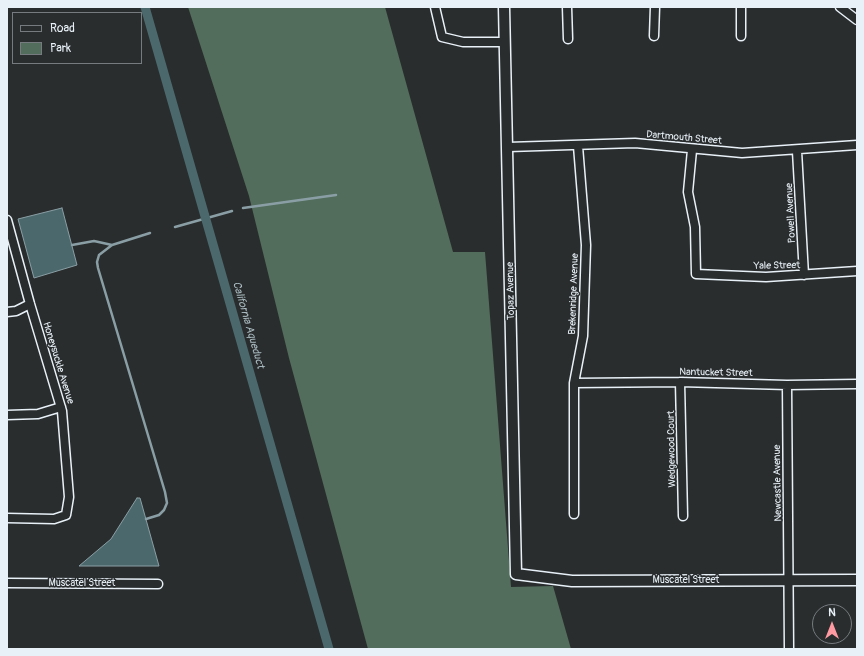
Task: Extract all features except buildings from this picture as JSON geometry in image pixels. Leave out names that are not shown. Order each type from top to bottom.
[{"type":"street","points":[[434,7],[442,37],[462,42],[505,42]]},
{"type":"street","name":"Topaz Avenue","points":[[504,7],[516,574]]},
{"type":"street","points":[[567,7],[568,39]]},
{"type":"street","points":[[654,36],[655,7]]},
{"type":"street","points":[[741,7],[741,36]]},
{"type":"street","points":[[840,7],[857,20]]},
{"type":"street","name":"Dartmouth Street","points":[[508,147],[578,146],[635,143],[692,150],[742,153],[797,151],[857,145]]},
{"type":"street","name":"Brekenridge Avenue","points":[[574,514],[574,383],[583,336],[586,252],[578,146]]},
{"type":"street","name":"Yale Street","points":[[692,150],[688,192],[695,227],[696,274],[766,277],[857,271]]},
{"type":"street","name":"Powell Avenue","points":[[797,151],[804,275]]},
{"type":"street","name":"Honeysuckle Avenue","points":[[7,220],[30,304],[61,407],[69,497],[66,515],[54,519],[7,518]]},
{"type":"street","points":[[7,312],[16,311],[30,304]]},
{"type":"street","name":"Nantucket Street","points":[[574,383],[680,382],[787,385],[857,384]]},
{"type":"street","name":"Wedgewood Court","points":[[680,382],[683,516]]},
{"type":"street","name":"Newcastle Avenue","points":[[787,385],[789,649]]},
{"type":"street","points":[[7,415],[38,414],[61,407]]},
{"type":"street","name":"Muscatel Street","points":[[516,574],[572,581],[857,580]]},
{"type":"street","name":"Muscatel Street","points":[[7,583],[158,584]]},
{"type":"green space","points":[[188,7],[385,7],[453,252],[485,252],[511,587],[553,586],[571,649],[368,649],[289,358],[249,196]]},
{"type":"water","points":[[62,208],[77,265],[34,278],[18,219]]},
{"type":"water","points":[[137,498],[140,498],[159,566],[79,566],[111,539]]},
{"type":"waterway","name":"California Aqueduct","points":[[145,7],[329,649]]},
{"type":"waterway","points":[[243,208],[336,195]]},
{"type":"waterway","name":"California Aqueduct","points":[[175,227],[232,211]]},
{"type":"waterway","points":[[146,519],[159,515],[164,510],[167,503],[165,492],[97,262],[99,255],[112,245],[150,233]]},
{"type":"waterway","points":[[72,245],[94,241],[112,245]]}]
